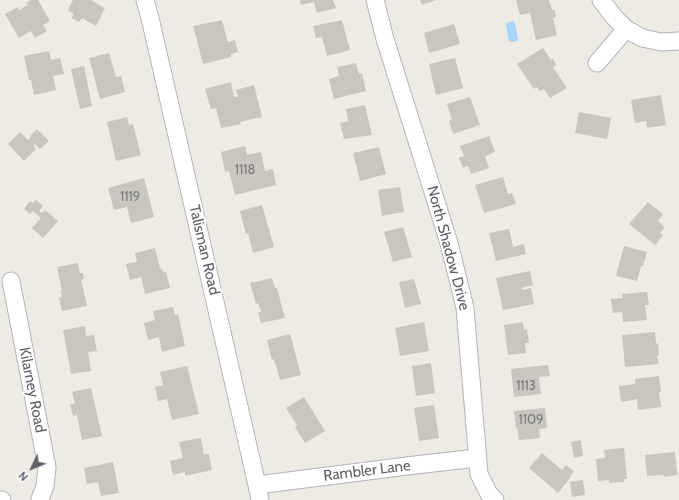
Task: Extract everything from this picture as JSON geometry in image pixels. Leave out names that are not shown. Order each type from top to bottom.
[{"type":"street","name":"Talisman Road","points":[[145,0],[152,24],[259,492]]},
{"type":"street","name":"North Shadow Drive","points":[[375,0],[385,39],[450,243],[467,320],[479,474],[489,494],[495,500]]},
{"type":"street","points":[[601,0],[614,17],[626,28],[642,38],[661,42],[679,41]]},
{"type":"street","points":[[597,63],[626,28]]},
{"type":"street","name":"Kilarney Road","points":[[11,281],[47,467],[45,486],[37,500]]},
{"type":"street","name":"Rambler Lane","points":[[259,492],[409,466],[477,458]]},
{"type":"water","points":[[513,21],[518,38],[517,41],[512,42],[509,41],[506,25],[507,23]]},
{"type":"building","points":[[31,0],[38,0],[50,21],[43,25],[47,31],[35,38],[31,31],[19,38],[5,14],[18,7],[19,10],[28,5],[26,3]]},
{"type":"building","points":[[73,0],[91,0],[105,8],[96,26],[82,18],[79,22],[71,18],[74,14],[68,10]]},
{"type":"building","points":[[300,0],[333,0],[336,8],[317,13],[314,2],[301,5]]},
{"type":"building","points":[[420,0],[436,0],[422,5]]},
{"type":"building","points":[[516,0],[549,0],[552,10],[555,10],[556,17],[553,18],[557,35],[536,40],[530,13],[520,15]]},
{"type":"building","points":[[222,20],[228,42],[235,40],[238,52],[231,54],[231,57],[203,64],[193,26]]},
{"type":"building","points":[[342,20],[350,50],[327,56],[322,37],[316,38],[313,26]]},
{"type":"building","points":[[454,24],[460,44],[429,53],[424,33]]},
{"type":"building","points":[[543,48],[551,60],[553,59],[556,65],[553,67],[567,88],[550,98],[544,89],[540,91],[537,87],[534,89],[517,64]]},
{"type":"building","points":[[49,51],[51,60],[60,58],[64,74],[53,76],[56,90],[34,95],[24,56]]},
{"type":"building","points":[[109,53],[116,77],[121,76],[125,92],[100,99],[89,58]]},
{"type":"building","points":[[455,58],[463,88],[436,95],[429,64]]},
{"type":"building","points":[[356,63],[359,74],[362,73],[366,91],[334,99],[329,79],[339,76],[337,67]]},
{"type":"building","points":[[84,66],[92,106],[80,109],[71,69]]},
{"type":"building","points":[[231,82],[234,97],[238,97],[236,90],[254,85],[262,117],[240,122],[241,124],[221,128],[216,108],[211,109],[205,89]]},
{"type":"building","points":[[661,95],[666,125],[647,128],[646,121],[635,123],[631,100]]},
{"type":"building","points":[[470,97],[480,125],[453,134],[449,121],[452,120],[447,104]]},
{"type":"building","points":[[365,105],[372,135],[344,139],[340,123],[348,121],[346,109]]},
{"type":"building","points":[[579,112],[611,118],[607,139],[575,133]]},
{"type":"building","points":[[127,117],[129,125],[133,124],[141,155],[116,161],[107,122]]},
{"type":"building","points":[[37,129],[49,141],[40,149],[35,144],[33,146],[36,149],[24,161],[8,144],[20,132],[28,140]]},
{"type":"building","points":[[489,136],[495,152],[485,156],[489,168],[471,174],[468,166],[463,168],[459,158],[464,156],[460,146]]},
{"type":"building","points":[[245,146],[247,155],[261,152],[265,171],[273,169],[276,185],[235,195],[229,171],[225,172],[221,152]]},
{"type":"building","points":[[379,147],[386,174],[360,181],[353,153]]},
{"type":"building","points":[[503,177],[508,194],[512,193],[516,204],[484,213],[475,185]]},
{"type":"building","points":[[144,178],[154,217],[131,223],[127,207],[114,210],[108,188]]},
{"type":"building","points":[[400,187],[404,212],[382,216],[378,190]]},
{"type":"building","points":[[36,200],[43,206],[39,211],[42,213],[45,210],[58,221],[43,238],[32,228],[41,218],[33,211],[30,214],[24,209],[30,201],[33,203]]},
{"type":"building","points":[[648,202],[663,214],[658,221],[665,227],[660,233],[663,235],[655,245],[629,224]]},
{"type":"building","points":[[262,205],[274,247],[253,253],[240,211]]},
{"type":"building","points":[[403,227],[412,257],[393,262],[384,232]]},
{"type":"building","points":[[509,229],[513,247],[524,244],[526,254],[496,261],[489,233]]},
{"type":"building","points":[[624,246],[647,252],[637,281],[616,276]]},
{"type":"building","points":[[155,248],[160,269],[162,269],[163,272],[166,272],[170,288],[145,294],[141,277],[130,280],[126,264],[137,262],[135,253]]},
{"type":"building","points":[[78,263],[80,273],[83,273],[84,279],[81,280],[87,306],[62,311],[59,298],[62,297],[60,291],[62,291],[57,267]]},
{"type":"building","points":[[530,271],[533,285],[522,288],[522,290],[531,288],[534,304],[503,310],[496,278]]},
{"type":"building","points":[[272,278],[275,288],[277,288],[285,318],[261,323],[258,312],[261,312],[258,303],[256,304],[250,283]]},
{"type":"building","points":[[414,279],[421,304],[405,308],[399,282]]},
{"type":"building","points":[[647,292],[649,305],[645,305],[647,320],[623,322],[622,312],[613,313],[611,299],[623,298],[622,294]]},
{"type":"building","points":[[173,307],[175,315],[178,314],[185,346],[162,352],[159,337],[148,340],[144,323],[155,320],[153,311]]},
{"type":"building","points":[[424,322],[429,351],[400,356],[395,328]]},
{"type":"building","points":[[523,322],[524,330],[527,329],[529,343],[525,343],[526,353],[508,355],[504,325]]},
{"type":"building","points":[[85,326],[86,336],[94,335],[97,351],[88,352],[91,371],[71,374],[63,330]]},
{"type":"building","points":[[655,332],[656,344],[658,343],[659,355],[657,356],[659,364],[625,367],[622,335]]},
{"type":"building","points":[[290,334],[301,375],[280,380],[274,359],[272,360],[267,340]]},
{"type":"building","points":[[431,363],[435,393],[416,396],[412,366]]},
{"type":"building","points":[[548,365],[550,376],[539,377],[541,394],[514,397],[511,369]]},
{"type":"building","points":[[187,366],[199,414],[172,420],[167,399],[158,401],[155,387],[163,385],[160,372]]},
{"type":"building","points":[[659,376],[661,407],[638,410],[637,399],[621,402],[619,386],[635,384],[635,379]]},
{"type":"building","points":[[91,388],[102,436],[82,440],[77,415],[73,416],[70,404],[75,404],[72,392]]},
{"type":"building","points":[[304,397],[325,431],[305,443],[295,427],[297,425],[286,408]]},
{"type":"building","points":[[434,405],[439,438],[419,441],[414,408]]},
{"type":"building","points":[[545,408],[547,428],[539,429],[540,438],[519,440],[514,411]]},
{"type":"building","points":[[201,438],[204,454],[209,454],[212,470],[185,476],[185,472],[173,475],[170,461],[183,458],[179,442]]},
{"type":"building","points":[[581,440],[583,456],[574,458],[571,442]]},
{"type":"building","points":[[624,448],[627,479],[624,479],[624,482],[609,483],[609,480],[598,481],[596,459],[605,458],[604,450]]},
{"type":"building","points":[[675,452],[677,475],[664,477],[664,475],[647,476],[645,455]]},
{"type":"building","points":[[542,453],[562,470],[566,465],[574,471],[558,493],[529,468]]},
{"type":"building","points":[[113,462],[119,493],[101,496],[98,482],[87,484],[84,468]]},
{"type":"building","points":[[583,480],[585,495],[572,497],[570,482]]}]
